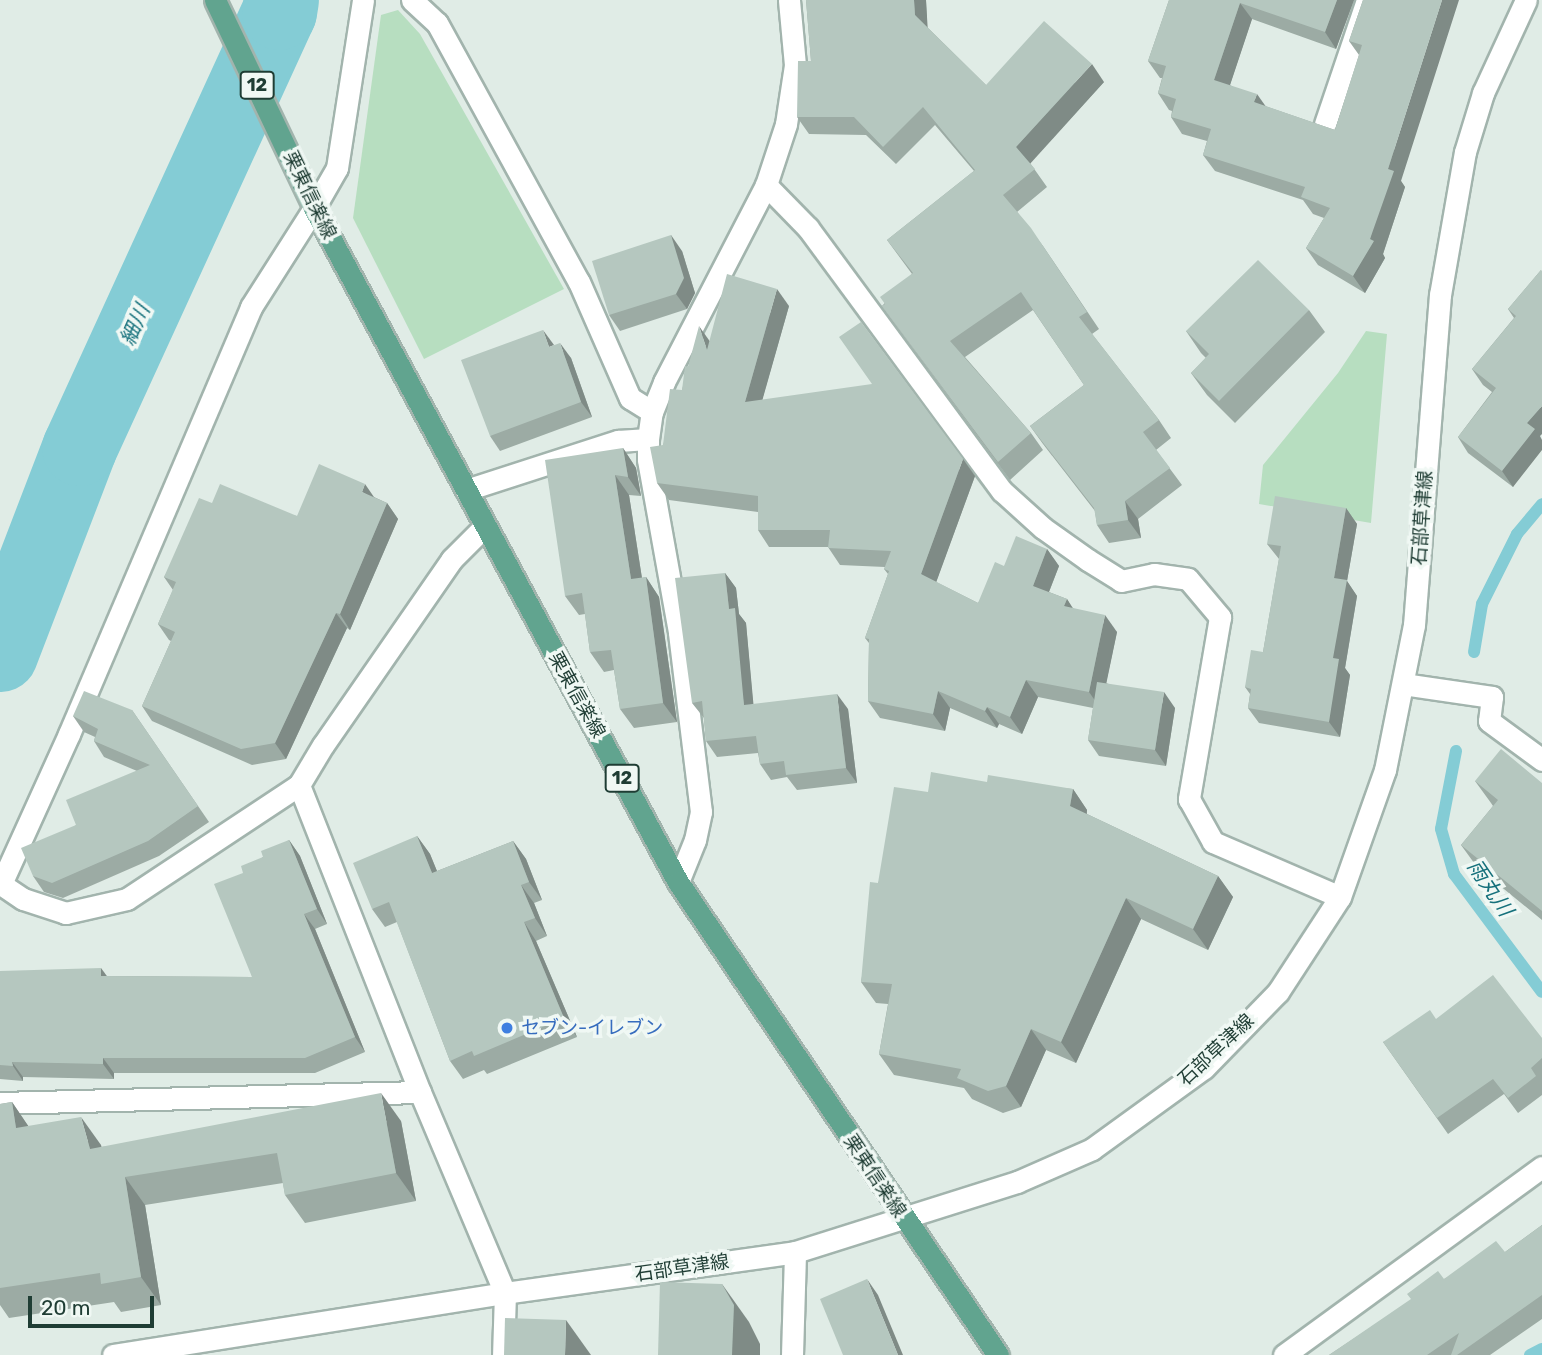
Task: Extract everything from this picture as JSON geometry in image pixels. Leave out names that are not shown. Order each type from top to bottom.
[{"type":"main road","name":"栗東信楽線","points":[[215,0],[314,208],[678,882],[904,1220],[998,1355]]},
{"type":"street","points":[[363,0],[337,168],[251,307],[69,734],[0,884],[23,899],[66,913],[127,899],[299,785],[323,745],[452,559],[485,526]]},
{"type":"street","points":[[412,0],[437,23],[572,270],[630,398],[652,412]]},
{"type":"street","points":[[678,882],[695,840],[701,812],[678,632],[648,458],[648,439],[652,412],[664,382],[726,257],[766,185],[786,124],[795,65],[789,0]]},
{"type":"street","points":[[1325,124],[1367,0]]},
{"type":"street","name":"石部草津線","points":[[113,1355],[505,1293],[795,1252],[904,1220],[1017,1182],[1092,1149],[1204,1068],[1278,992],[1340,897],[1385,770],[1414,625],[1440,295],[1465,152],[1483,93],[1526,0]]},
{"type":"street","points":[[766,185],[808,228],[1002,491],[1043,528],[1121,581],[1154,575],[1188,579],[1220,617],[1189,799],[1213,842],[1340,897]]},
{"type":"street","points":[[466,490],[618,441],[648,439]]},
{"type":"street","points":[[1402,684],[1492,697],[1489,720],[1542,760]]},
{"type":"street","points":[[299,785],[420,1093],[505,1293],[503,1355]]},
{"type":"street","points":[[0,1103],[420,1093]]},
{"type":"street","points":[[1284,1355],[1542,1167]]},
{"type":"street","points":[[792,1355],[795,1252]]},
{"type":"green space","points":[[398,10],[420,34],[564,289],[424,359],[353,218],[381,15]]},
{"type":"green space","points":[[1366,331],[1387,334],[1371,523],[1259,504],[1263,465],[1338,373]]},
{"type":"building","points":[[806,0],[914,0],[915,15],[986,85],[1044,21],[1092,64],[1016,147],[1035,169],[1003,195],[1031,228],[1087,312],[1079,317],[1159,420],[1143,432],[1170,468],[1125,501],[1128,520],[1097,525],[1094,508],[1030,426],[1084,385],[1021,292],[950,341],[1031,433],[998,462],[882,306],[885,304],[880,297],[913,273],[887,240],[975,170],[923,107],[883,147],[854,117],[797,117],[798,61],[811,61]]},
{"type":"building","points":[[1169,0],[1337,0],[1325,32],[1240,3],[1214,80],[1257,94],[1254,102],[1335,130],[1362,45],[1349,41],[1363,0],[1442,0],[1388,169],[1394,171],[1370,239],[1374,241],[1353,276],[1306,248],[1330,208],[1301,197],[1305,187],[1203,155],[1211,129],[1171,117],[1176,99],[1158,93],[1166,66],[1148,61]]},
{"type":"building","points":[[671,235],[684,278],[676,294],[609,315],[592,261]]},
{"type":"building","points":[[1258,260],[1309,310],[1219,401],[1191,373],[1209,354],[1186,331]]},
{"type":"building","points":[[1541,270],[1542,406],[1527,423],[1535,429],[1502,471],[1458,437],[1496,388],[1472,369],[1516,316],[1508,309]]},
{"type":"building","points":[[727,274],[777,289],[745,402],[872,384],[839,337],[861,322],[963,459],[921,574],[978,603],[995,562],[1004,566],[1016,536],[1047,549],[1033,586],[1067,599],[1064,606],[1105,615],[1089,692],[1026,680],[1010,717],[987,707],[985,711],[938,691],[933,714],[868,701],[869,639],[865,638],[889,571],[884,569],[891,551],[828,548],[830,530],[758,530],[758,496],[657,483],[650,447],[663,445],[670,389],[682,390],[685,366],[688,367],[699,326],[707,350]]},
{"type":"building","points":[[543,330],[549,347],[560,343],[581,402],[490,436],[461,360]]},
{"type":"building","points":[[623,448],[628,477],[615,475],[631,579],[646,577],[663,703],[620,709],[611,650],[590,652],[582,593],[565,596],[545,460]]},
{"type":"building","points":[[319,464],[365,484],[362,492],[387,503],[340,614],[336,613],[275,743],[241,749],[142,706],[175,632],[158,624],[176,582],[164,577],[199,498],[212,503],[220,484],[297,516]]},
{"type":"building","points":[[1275,496],[1346,508],[1334,578],[1347,580],[1333,658],[1339,659],[1329,722],[1248,708],[1251,689],[1245,687],[1251,650],[1263,652],[1281,546],[1267,544]]},
{"type":"building","points":[[725,573],[729,609],[735,608],[744,705],[837,694],[846,768],[786,775],[784,761],[760,764],[756,736],[706,741],[702,701],[692,703],[675,578]]},
{"type":"building","points":[[1097,682],[1164,692],[1155,750],[1088,740]]},
{"type":"building","points":[[84,691],[132,710],[198,806],[148,841],[52,883],[33,876],[21,848],[76,825],[66,800],[150,765],[94,741],[98,729],[73,716]]},
{"type":"building","points":[[1501,749],[1542,783],[1542,911],[1461,845],[1498,800],[1475,781]]},
{"type":"building","points":[[931,772],[987,782],[988,775],[1073,789],[1070,806],[1218,876],[1193,929],[1126,898],[1061,1042],[1031,1029],[1006,1086],[988,1091],[957,1078],[961,1069],[879,1054],[892,984],[861,982],[870,882],[878,883],[894,787],[928,792]]},
{"type":"building","points":[[417,836],[432,873],[513,841],[529,882],[521,885],[535,918],[524,922],[564,1018],[474,1056],[472,1051],[450,1061],[389,902],[372,909],[353,863]]},
{"type":"building","points":[[289,840],[317,909],[304,914],[355,1037],[305,1058],[103,1058],[103,1064],[12,1062],[13,1066],[0,1065],[0,971],[101,968],[101,976],[252,977],[214,884],[243,873],[241,866],[263,857],[261,851]]},
{"type":"building","points":[[1493,975],[1542,1038],[1542,1058],[1531,1068],[1536,1076],[1508,1098],[1493,1079],[1437,1118],[1383,1042],[1430,1010],[1436,1019]]},
{"type":"building","points":[[381,1093],[396,1173],[285,1195],[277,1153],[125,1177],[141,1277],[101,1284],[100,1273],[0,1288],[0,1104],[12,1102],[16,1128],[81,1117],[90,1149]]},
{"type":"building","points":[[1542,1225],[1542,1295],[1457,1355],[1451,1355],[1459,1333],[1427,1355],[1329,1355],[1411,1299],[1407,1294],[1438,1271],[1444,1279],[1496,1241],[1505,1252]]},
{"type":"building","points":[[867,1279],[898,1355],[843,1355],[820,1299]]},
{"type":"building","points":[[660,1282],[722,1284],[734,1305],[732,1355],[658,1355]]},
{"type":"building","points":[[505,1318],[566,1320],[565,1355],[504,1355]]},
{"type":"waterway","name":"細川","points":[[0,654],[79,448],[279,12],[281,0]]},
{"type":"waterway","name":"雨丸川","points":[[1474,652],[1482,604],[1517,534],[1542,504]]},
{"type":"waterway","name":"雨丸川","points":[[1456,751],[1441,829],[1454,874],[1542,992]]},
{"type":"waterway","name":"雨丸川","points":[[1530,1355],[1542,1349]]},
{"type":"place","name":"セブン-イレブン","points":[[507,1028]]}]
